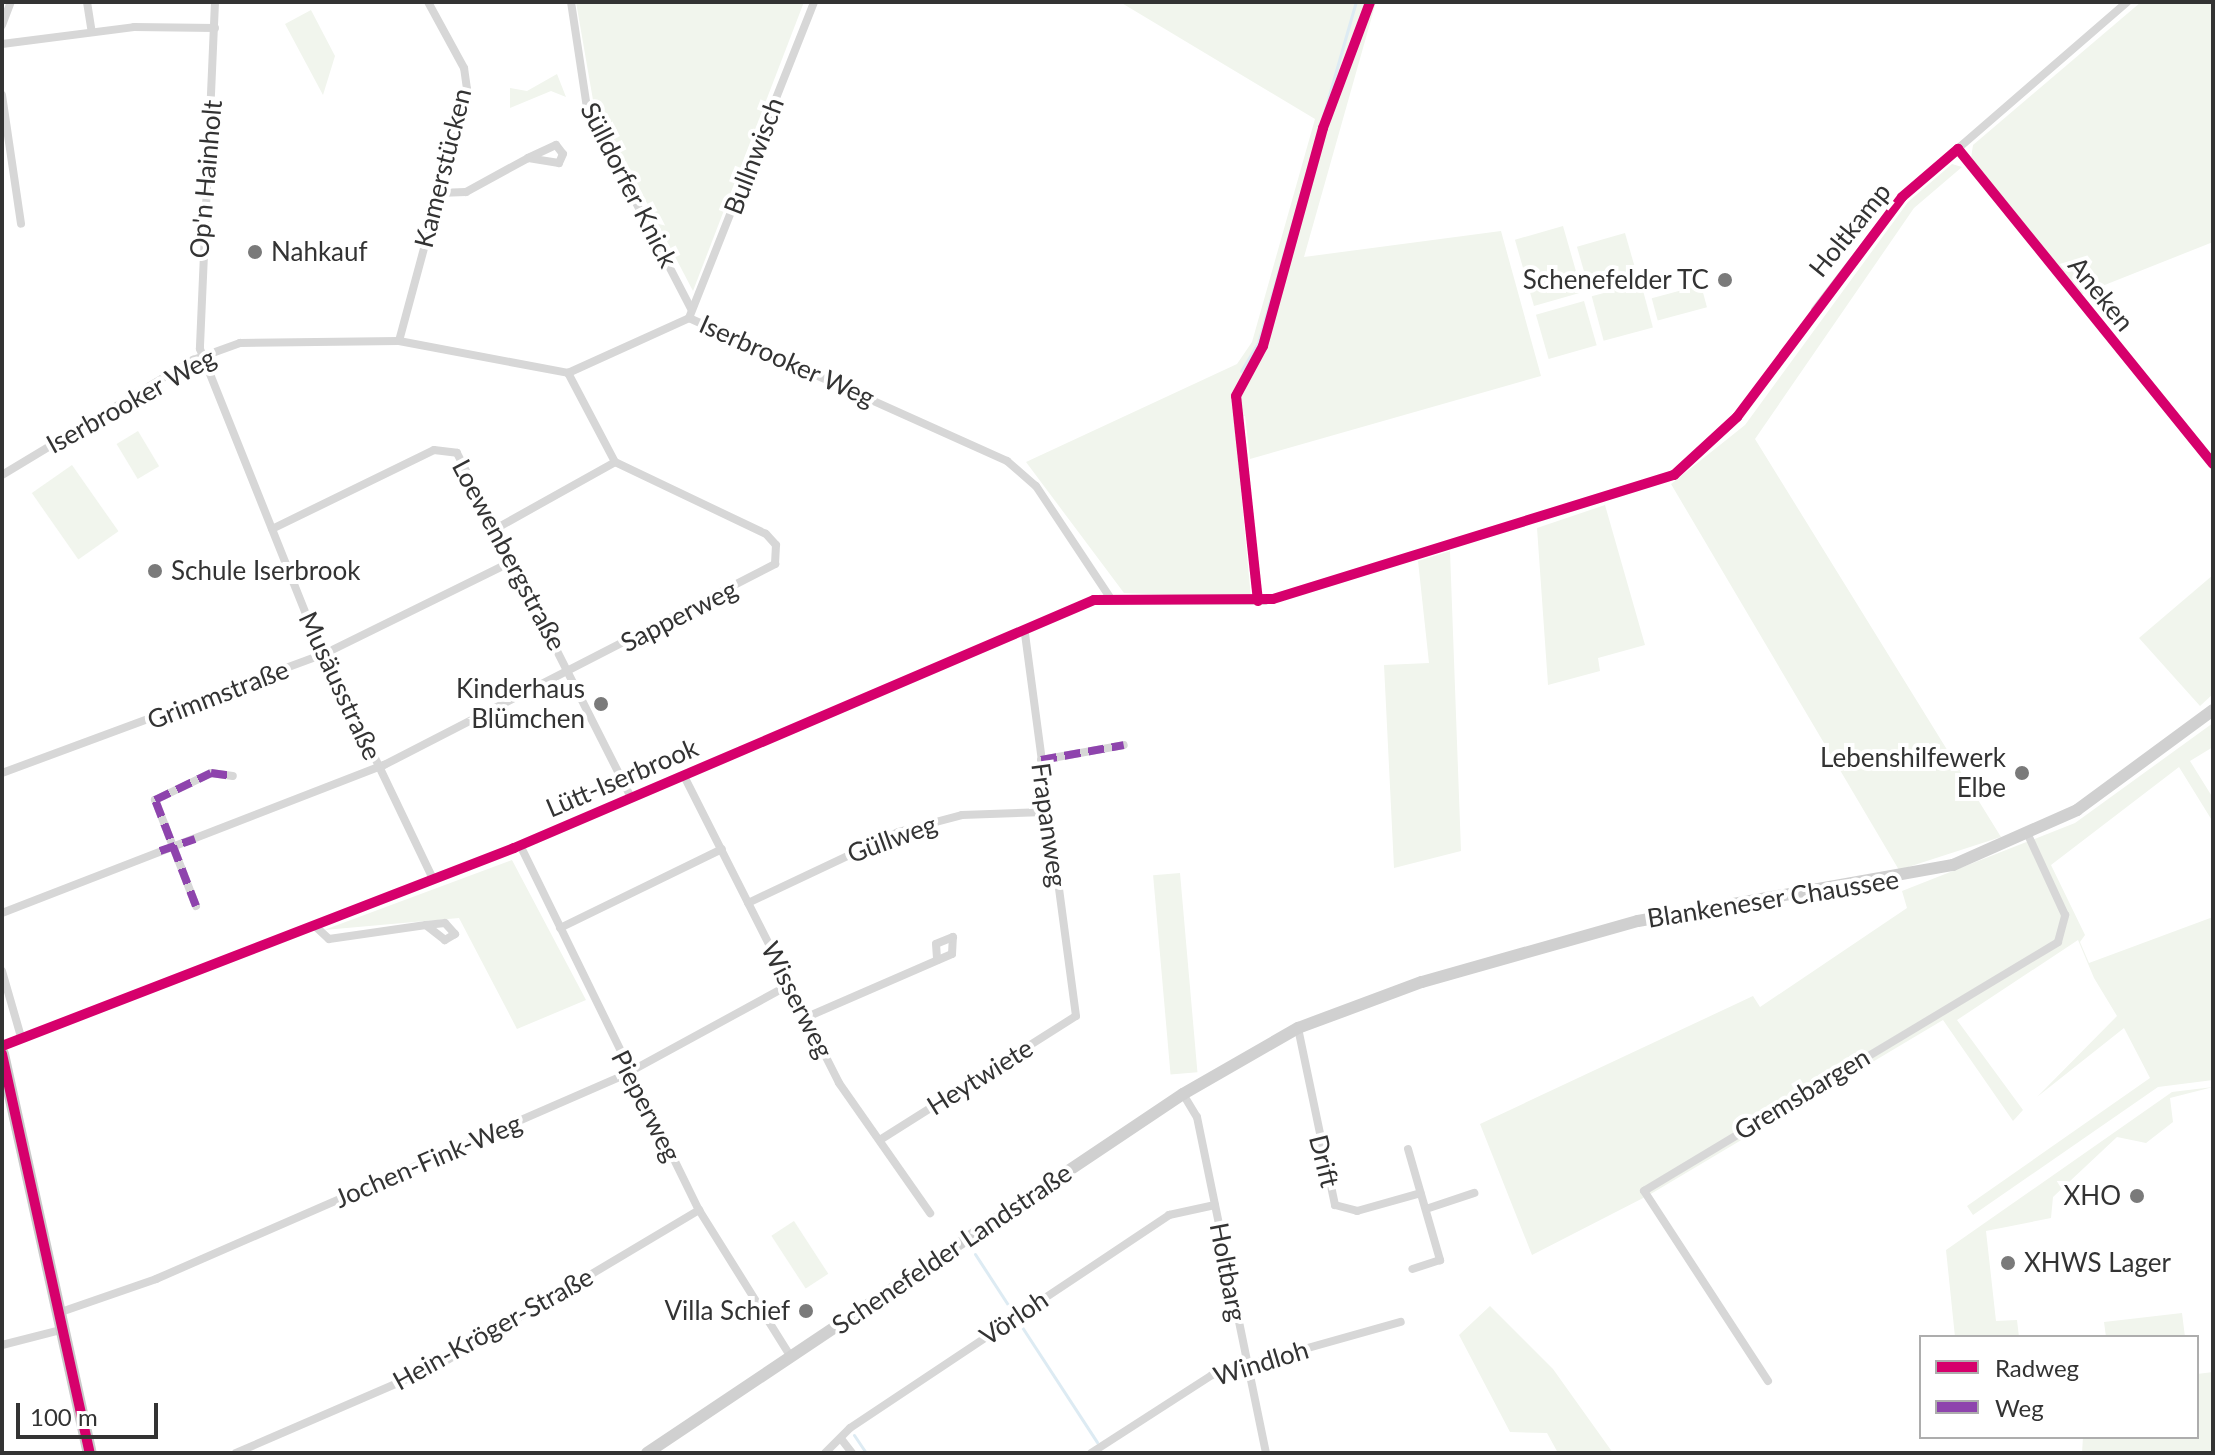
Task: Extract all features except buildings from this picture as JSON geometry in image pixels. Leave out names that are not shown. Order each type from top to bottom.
[{"type":"main road","name":"Blankeneser Chaussee","points":[[1259,1048],[1298,1028],[1409,986],[1638,921],[1887,882],[2028,835],[2119,784],[2213,710]]},
{"type":"main road","name":"Schenefelder Landstraße","points":[[647,1453],[1183,1094],[1259,1048]]},
{"type":"main road","points":[[2,1054],[6,1105],[90,1453]]},
{"type":"street","points":[[2,25],[11,2]]},
{"type":"street","points":[[87,2],[92,32]]},
{"type":"street","name":"Op'n Hainholt","points":[[201,355],[198,276],[215,2]]},
{"type":"street","name":"Kamerstücken","points":[[399,341],[466,80],[428,2]]},
{"type":"street","name":"Sülldorfer Knick","points":[[571,2],[587,108],[690,313]]},
{"type":"street","name":"Bullnwisch","points":[[690,313],[814,2]]},
{"type":"street","name":"Holtkamp","points":[[1815,310],[1902,197],[2127,2]]},
{"type":"street","points":[[2,44],[92,32],[215,28]]},
{"type":"street","points":[[2,95],[21,224]]},
{"type":"street","name":"Aneken","points":[[1958,149],[2213,464]]},
{"type":"street","points":[[438,193],[466,192],[528,158]]},
{"type":"street","name":"Iserbrooker Weg","points":[[2,475],[201,355],[275,337],[399,341],[568,373],[690,313],[1007,461],[1036,486],[1109,596]]},
{"type":"street","name":"Musäusstraße","points":[[201,355],[324,654],[433,879]]},
{"type":"street","points":[[497,528],[615,462],[568,373]]},
{"type":"street","name":"Loewenbergstraße","points":[[272,529],[443,448],[461,458],[631,797]]},
{"type":"street","name":"Sapperweg","points":[[2,913],[377,768],[768,570],[777,551],[766,534],[615,462]]},
{"type":"street","name":"Grimmstraße","points":[[2,773],[324,654],[513,561]]},
{"type":"street","name":"Lütt-Iserbrook","points":[[2,1046],[520,845],[1109,596],[1265,601]]},
{"type":"street","name":"Frapanweg","points":[[1025,633],[1045,812],[1076,1016]]},
{"type":"street","points":[[1041,760],[1124,745]]},
{"type":"street","points":[[196,906],[157,796],[211,773],[233,776]]},
{"type":"street","name":"Wisserweg","points":[[684,776],[839,1083],[883,1138],[930,1213]]},
{"type":"street","name":"Güllweg","points":[[748,903],[898,832],[962,815],[1045,812]]},
{"type":"street","name":"Gremsbargen","points":[[1768,1381],[1644,1191],[2058,942],[2065,915],[2028,835]]},
{"type":"street","name":"Pieperweg","points":[[520,845],[627,1071],[699,1210],[791,1357]]},
{"type":"street","points":[[560,928],[722,849]]},
{"type":"street","points":[[315,926],[329,939],[426,925]]},
{"type":"street","points":[[807,1017],[937,960]]},
{"type":"street","points":[[2,971],[21,1037]]},
{"type":"street","name":"Jochen-Fink-Weg","points":[[57,1314],[164,1276],[627,1071],[789,985]]},
{"type":"street","name":"Heytwiete","points":[[883,1138],[1076,1016]]},
{"type":"street","name":"Drift","points":[[1298,1028],[1335,1205],[1357,1211],[1421,1193]]},
{"type":"street","name":"Holtbarg","points":[[1183,1094],[1197,1117],[1266,1453]]},
{"type":"street","points":[[1408,1149],[1440,1260],[1412,1269]]},
{"type":"street","points":[[1426,1209],[1474,1193]]},
{"type":"street","name":"Vörloh","points":[[825,1453],[1169,1215],[1215,1205]]},
{"type":"street","name":"Hein-Kröger-Straße","points":[[236,1453],[439,1365],[699,1210]]},
{"type":"street","name":"Windloh","points":[[1091,1453],[1205,1378],[1246,1363],[1401,1322]]},
{"type":"street","points":[[2,1345],[61,1330]]},
{"type":"street","points":[[842,1440],[852,1453]]},
{"type":"shaded area","points":[[576,2],[804,2],[693,291],[593,100]]},
{"type":"shaded area","points":[[1120,2],[1376,2],[1304,257],[1501,231],[1541,376],[1250,459],[1245,416],[1234,417],[1251,598],[1124,593],[1026,462],[1237,364],[1252,342],[1315,119]]},
{"type":"shaded area","points":[[2141,2],[2213,2],[2213,242],[2082,294],[1971,158],[1973,145]]},
{"type":"shaded area","points":[[311,10],[335,56],[323,95],[285,24]]},
{"type":"shaded area","points":[[557,74],[566,97],[551,91],[510,108],[510,88],[527,91]]},
{"type":"shaded area","points":[[1952,164],[1962,167],[1914,208],[1755,439],[2001,837],[1899,870],[1671,484],[1745,425],[1908,202]]},
{"type":"shaded area","points":[[1563,226],[1582,292],[1534,306],[1515,240]]},
{"type":"shaded area","points":[[1625,233],[1637,276],[1589,290],[1577,247]]},
{"type":"shaded area","points":[[1641,283],[1653,327],[1604,341],[1592,296]]},
{"type":"shaded area","points":[[1701,285],[1707,307],[1658,320],[1652,298]]},
{"type":"shaded area","points":[[1584,301],[1597,345],[1549,359],[1536,315]]},
{"type":"shaded area","points":[[138,431],[159,466],[138,479],[117,444]]},
{"type":"shaded area","points":[[72,465],[118,531],[78,559],[32,493]]},
{"type":"shaded area","points":[[1605,505],[1645,645],[1598,658],[1600,671],[1548,685],[1537,528]]},
{"type":"shaded area","points":[[1450,551],[1461,851],[1394,868],[1384,665],[1429,663],[1418,561]]},
{"type":"shaded area","points":[[2213,575],[2213,694],[2200,706],[2139,638]]},
{"type":"shaded area","points":[[2213,723],[2213,747],[2190,761],[2213,798],[2213,822],[2179,767],[2051,865],[2085,935],[2080,942],[2089,963],[2213,917],[2213,1080],[2158,1087],[1973,1215],[1967,1206],[2150,1078],[2124,1028],[2037,1097],[2117,1016],[2094,978],[2078,940],[1957,1020],[2023,1110],[2013,1121],[1943,1020],[1649,1195],[1532,1255],[1480,1124],[1753,996],[1760,1007],[1907,908],[1902,891],[2075,823]]},
{"type":"shaded area","points":[[512,860],[586,1000],[517,1029],[459,918],[324,930]]},
{"type":"shaded area","points":[[1180,873],[1197,1072],[1171,1075],[1153,875]]},
{"type":"shaded area","points":[[2213,1087],[2170,1098],[2173,1122],[2146,1143],[2117,1137],[2053,1197],[2051,1218],[1986,1231],[1996,1321],[2017,1320],[2019,1335],[1955,1335],[1946,1250],[2172,1092]]},
{"type":"shaded area","points":[[794,1221],[828,1274],[806,1289],[771,1236]]},
{"type":"shaded area","points":[[1490,1306],[1553,1369],[1613,1453],[1558,1453],[1547,1433],[1510,1432],[1459,1335]]},
{"type":"shaded area","points":[[2182,1313],[2185,1335],[2106,1335],[2104,1322]]},
{"type":"shaded area","points":[[2213,1372],[2213,1453],[2082,1453],[2083,1439],[2199,1439],[2199,1374]]},
{"type":"waterway","points":[[1241,371],[1258,343],[1356,2]]},
{"type":"waterway","points":[[975,1254],[1012,1311]]},
{"type":"waterway","points":[[1020,1324],[1097,1442]]},
{"type":"waterway","points":[[854,1435],[866,1453]]},
{"type":"marked path","points":[[1041,760],[1124,745]]},
{"type":"marked path","points":[[196,906],[155,800],[211,773],[233,776]]},
{"type":"marked path","points":[[160,851],[195,839]]},
{"type":"cycle path","points":[[1258,601],[1236,396],[1263,346],[1323,128],[1370,2]]},
{"type":"cycle path","points":[[2,1046],[514,848],[1094,600],[1273,599],[1674,475],[1737,417],[1902,197],[1958,149],[2213,464]]},
{"type":"cycle path","points":[[2,1054],[90,1453]]},
{"type":"place","name":"Nahkauf","points":[[255,252]]},
{"type":"place","name":"Schenefelder TC","points":[[1725,280]]},
{"type":"place","name":"Schule Iserbrook","points":[[155,571]]},
{"type":"place","name":"Kinderhaus Blümchen","points":[[601,704]]},
{"type":"place","name":"Lebenshilfewerk Elbe","points":[[2022,773]]},
{"type":"place","name":"XHO","points":[[2137,1196]]},
{"type":"place","name":"XHWS Lager","points":[[2008,1263]]},
{"type":"place","name":"Villa Schief","points":[[806,1311]]}]
